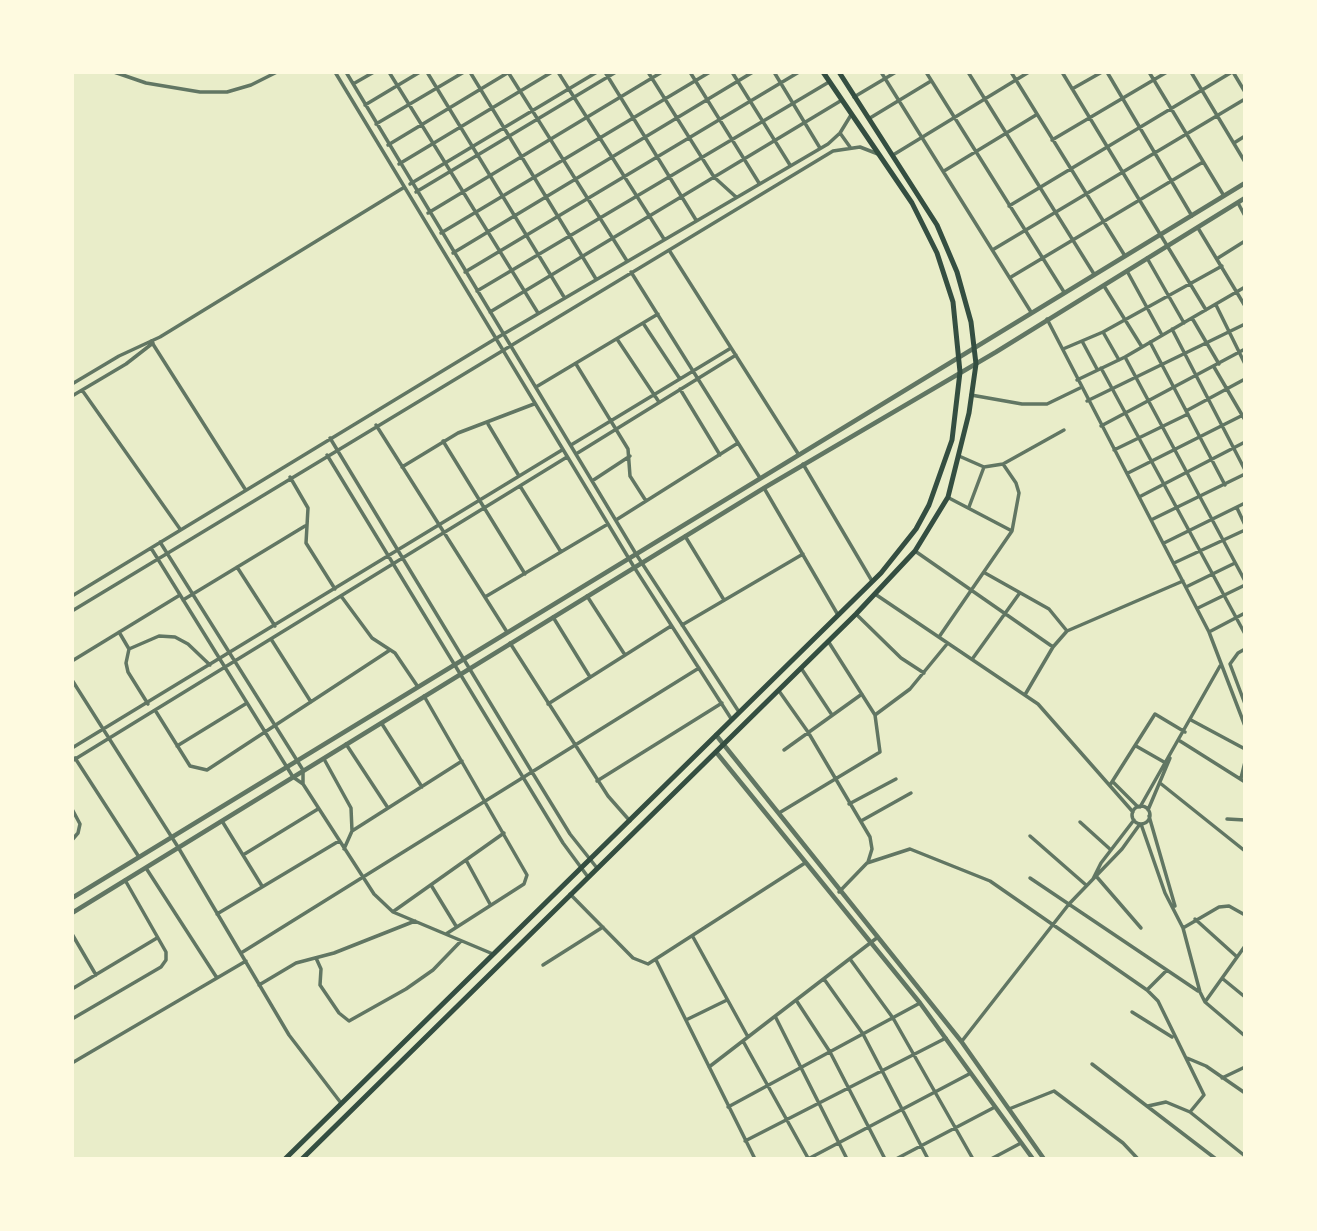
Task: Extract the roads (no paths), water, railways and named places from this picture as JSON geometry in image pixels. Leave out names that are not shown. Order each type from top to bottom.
[{"type":"main road","points":[[289,1158],[872,582],[900,552],[929,505],[952,440],[960,372],[953,302],[937,253],[912,203],[823,72]]},
{"type":"main road","points":[[307,1158],[570,894],[856,614],[915,551],[948,497],[959,456],[976,363],[964,297],[948,248],[925,202],[838,72]]},
{"type":"street","points":[[114,72],[146,83],[200,92],[227,92],[251,85],[276,72]]},
{"type":"street","points":[[335,72],[562,450],[732,719]]},
{"type":"street","points":[[346,72],[440,233],[636,554],[739,712]]},
{"type":"street","points":[[353,84],[374,72]]},
{"type":"street","points":[[389,72],[538,313]]},
{"type":"street","points":[[365,105],[420,72]]},
{"type":"street","points":[[427,72],[565,298]]},
{"type":"street","points":[[376,124],[464,72]]},
{"type":"street","points":[[470,72],[596,279]]},
{"type":"street","points":[[388,145],[509,72],[627,261]]},
{"type":"street","points":[[399,164],[552,72]]},
{"type":"street","points":[[558,72],[664,239]]},
{"type":"street","points":[[411,184],[597,72]]},
{"type":"street","points":[[416,192],[574,97],[606,74],[616,72]]},
{"type":"street","points":[[648,72],[714,177],[736,197]]},
{"type":"street","points":[[428,213],[662,72]]},
{"type":"street","points":[[690,72],[759,183]]},
{"type":"street","points":[[440,233],[710,72]]},
{"type":"street","points":[[732,72],[790,165]]},
{"type":"street","points":[[453,253],[753,72]]},
{"type":"street","points":[[774,72],[820,148]]},
{"type":"street","points":[[465,272],[799,72]]},
{"type":"street","points":[[881,72],[1012,277],[1031,312]]},
{"type":"street","points":[[854,97],[896,72]]},
{"type":"street","points":[[926,72],[1064,292]]},
{"type":"street","points":[[968,72],[1094,274]]},
{"type":"street","points":[[1011,72],[1125,256]]},
{"type":"street","points":[[893,155],[1029,72]]},
{"type":"street","points":[[1062,72],[1206,310]]},
{"type":"street","points":[[1072,89],[1105,72],[1192,216]]},
{"type":"street","points":[[1149,72],[1224,196]]},
{"type":"street","points":[[1052,140],[1167,72]]},
{"type":"street","points":[[1191,72],[1245,162]]},
{"type":"street","points":[[1009,206],[1233,72],[1245,92]]},
{"type":"street","points":[[606,74],[696,220]]},
{"type":"street","points":[[868,119],[931,81]]},
{"type":"street","points":[[477,291],[830,82]]},
{"type":"street","points":[[994,249],[1245,99]]},
{"type":"street","points":[[490,312],[842,100]]},
{"type":"street","points":[[72,596],[538,313],[820,148],[840,133],[851,115]]},
{"type":"street","points":[[943,171],[1036,115]]},
{"type":"street","points":[[840,133],[850,147]]},
{"type":"street","points":[[1234,143],[1245,136]]},
{"type":"street","points":[[72,611],[156,557],[833,151],[850,147],[878,154]]},
{"type":"street","points":[[1012,277],[1138,198],[1203,162]]},
{"type":"street","points":[[72,898],[960,354],[1245,183]]},
{"type":"street","points":[[72,384],[152,342],[403,188]]},
{"type":"street","points":[[72,913],[641,562],[976,363],[1245,198]]},
{"type":"street","points":[[1238,203],[1245,216]]},
{"type":"street","points":[[1198,228],[1245,306]]},
{"type":"street","points":[[1218,258],[1245,241]]},
{"type":"street","points":[[668,249],[799,454]]},
{"type":"street","points":[[1147,258],[1184,323]]},
{"type":"street","points":[[1063,349],[1103,332],[1222,266]]},
{"type":"street","points":[[1126,271],[1162,335]]},
{"type":"street","points":[[631,272],[760,478]]},
{"type":"street","points":[[1104,285],[1142,347]]},
{"type":"street","points":[[1077,380],[1125,357],[1245,287]]},
{"type":"street","points":[[1216,305],[1245,364]]},
{"type":"street","points":[[536,387],[658,314]]},
{"type":"street","points":[[1128,473],[1244,417],[1192,318]]},
{"type":"street","points":[[1047,319],[1080,388],[1141,496],[1198,608],[1245,726]]},
{"type":"street","points":[[643,323],[680,379]]},
{"type":"street","points":[[1087,401],[1138,379],[1245,324]]},
{"type":"street","points":[[1153,519],[1225,485],[1245,472],[1172,329]]},
{"type":"street","points":[[1103,332],[1119,360]]},
{"type":"street","points":[[617,339],[659,402]]},
{"type":"street","points":[[1083,341],[1153,460],[1245,634]]},
{"type":"street","points":[[72,396],[126,364],[152,342]]},
{"type":"street","points":[[152,342],[245,489]]},
{"type":"street","points":[[1150,342],[1225,485]]},
{"type":"street","points":[[570,445],[731,348]]},
{"type":"street","points":[[1101,426],[1245,349]]},
{"type":"street","points":[[576,454],[736,355]]},
{"type":"street","points":[[1125,357],[1202,495],[1245,583],[1198,608]]},
{"type":"street","points":[[576,364],[630,456],[629,473],[646,501]]},
{"type":"street","points":[[1114,450],[1164,426],[1245,379]]},
{"type":"street","points":[[971,395],[1022,404],[1047,404],[1080,388]]},
{"type":"street","points":[[82,390],[180,529]]},
{"type":"street","points":[[680,390],[720,455]]},
{"type":"street","points":[[402,467],[443,441],[534,404]]},
{"type":"street","points":[[487,423],[519,476]]},
{"type":"street","points":[[376,425],[507,632]]},
{"type":"street","points":[[959,456],[984,467],[1003,464],[1063,430]]},
{"type":"street","points":[[330,438],[532,772],[597,869]]},
{"type":"street","points":[[443,441],[525,574]]},
{"type":"street","points":[[1141,496],[1245,442]]},
{"type":"street","points":[[616,520],[738,443]]},
{"type":"street","points":[[72,748],[562,450]]},
{"type":"street","points":[[327,454],[523,778],[588,877]]},
{"type":"street","points":[[592,481],[630,456]]},
{"type":"street","points":[[139,857],[74,760],[567,457]]},
{"type":"street","points":[[803,464],[872,582]]},
{"type":"street","points":[[939,638],[1012,531],[1019,493],[1016,482],[1003,464]]},
{"type":"street","points":[[969,507],[984,467]]},
{"type":"street","points":[[290,477],[308,508],[306,543],[335,589]]},
{"type":"street","points":[[520,486],[561,552]]},
{"type":"street","points":[[764,488],[838,615]]},
{"type":"street","points":[[948,497],[1012,531]]},
{"type":"street","points":[[1164,543],[1245,503]]},
{"type":"street","points":[[1237,507],[1245,525]]},
{"type":"street","points":[[485,597],[608,524]]},
{"type":"street","points":[[183,600],[305,526]]},
{"type":"street","points":[[1174,563],[1245,530]]},
{"type":"street","points":[[685,536],[724,600]]},
{"type":"street","points":[[160,542],[303,770],[303,784]]},
{"type":"street","points":[[151,548],[293,777],[303,784],[362,878],[383,904],[393,912],[460,942],[495,954]]},
{"type":"street","points":[[915,551],[971,589],[1002,615],[1053,647]]},
{"type":"street","points":[[682,625],[803,554]]},
{"type":"street","points":[[1186,587],[1235,563]]},
{"type":"street","points":[[237,567],[275,626]]},
{"type":"street","points":[[985,572],[1049,609],[1068,631]]},
{"type":"street","points":[[1026,693],[1053,647],[1068,631],[1183,581]]},
{"type":"street","points":[[72,661],[180,594]]},
{"type":"street","points":[[875,594],[947,644],[1026,693],[1052,717],[1111,784],[1139,807],[1148,810]]},
{"type":"street","points":[[973,658],[1019,594]]},
{"type":"street","points":[[341,596],[372,638],[390,650],[418,687]]},
{"type":"street","points":[[587,596],[625,655]]},
{"type":"street","points":[[1209,632],[1245,613]]},
{"type":"street","points":[[856,614],[901,658],[924,673]]},
{"type":"street","points":[[553,617],[590,677]]},
{"type":"street","points":[[548,704],[671,625]]},
{"type":"street","points":[[119,632],[129,649],[126,668],[148,704]]},
{"type":"street","points":[[129,649],[159,636],[175,637],[188,644],[210,666]]},
{"type":"street","points":[[271,639],[311,702]]},
{"type":"street","points":[[779,813],[880,752],[875,715],[828,641]]},
{"type":"street","points":[[510,643],[597,781],[630,821]]},
{"type":"street","points":[[875,715],[898,699],[924,673],[947,644]]},
{"type":"street","points":[[1245,649],[1238,653],[1230,664],[1245,704]]},
{"type":"street","points":[[155,710],[190,766],[207,770],[390,650]]},
{"type":"street","points":[[1221,664],[1171,756],[1148,810],[1200,992],[1205,1002],[1245,1036]]},
{"type":"street","points":[[241,953],[699,668]]},
{"type":"street","points":[[801,668],[832,715]]},
{"type":"street","points":[[72,680],[178,847],[304,1059],[342,1104]]},
{"type":"street","points":[[1238,687],[1245,684]]},
{"type":"street","points":[[779,691],[808,733],[870,837],[872,849],[867,863],[839,892]]},
{"type":"street","points":[[784,750],[862,694]]},
{"type":"street","points":[[424,696],[504,833],[527,878],[445,935]]},
{"type":"street","points":[[177,746],[247,703]]},
{"type":"street","points":[[597,781],[722,703]]},
{"type":"street","points":[[1111,784],[1157,713],[1185,732]]},
{"type":"street","points":[[1191,720],[1245,749]]},
{"type":"street","points":[[381,722],[422,787]]},
{"type":"street","points":[[716,735],[839,892],[961,1041],[1044,1159]]},
{"type":"street","points":[[1180,741],[1245,782]]},
{"type":"street","points":[[346,744],[388,808]]},
{"type":"street","points":[[1136,746],[1164,762]]},
{"type":"street","points":[[716,752],[920,1003],[1033,1159]]},
{"type":"street","points":[[1133,812],[1139,807],[1164,762],[1171,756]]},
{"type":"street","points":[[324,758],[351,808],[352,831],[344,849]]},
{"type":"street","points":[[352,831],[462,761]]},
{"type":"street","points":[[1241,778],[1245,762]]},
{"type":"street","points":[[849,804],[896,779]]},
{"type":"street","points":[[1160,783],[1245,851]]},
{"type":"street","points":[[1094,877],[1133,820],[1133,812],[1111,784]]},
{"type":"street","points":[[861,821],[911,793]]},
{"type":"street","points":[[72,809],[80,824],[78,833],[72,840]]},
{"type":"street","points":[[243,855],[318,809]]},
{"type":"street","points":[[961,1041],[1069,904],[1149,817]]},
{"type":"street","points":[[1227,819],[1245,820]]},
{"type":"street","points":[[1133,820],[1140,824],[1165,893],[1175,908]]},
{"type":"street","points":[[222,821],[262,886]]},
{"type":"street","points":[[1080,822],[1111,849]]},
{"type":"street","points":[[393,912],[504,833]]},
{"type":"street","points":[[1030,836],[1086,886]]},
{"type":"street","points":[[218,914],[339,841]]},
{"type":"street","points":[[867,863],[910,849],[990,881],[1147,990],[1168,1019],[1174,1038],[1204,1094],[1190,1112]]},
{"type":"street","points":[[466,860],[491,905]]},
{"type":"street","points":[[570,894],[640,962],[648,964],[807,862]]},
{"type":"street","points":[[145,867],[217,978]]},
{"type":"street","points":[[1030,877],[1200,992]]},
{"type":"street","points":[[1094,877],[1141,928]]},
{"type":"street","points":[[72,1019],[161,967],[167,956],[125,880]]},
{"type":"street","points":[[431,885],[456,926]]},
{"type":"street","points":[[1183,928],[1219,906],[1229,906],[1245,915]]},
{"type":"street","points":[[1195,919],[1236,956]]},
{"type":"street","points":[[259,985],[296,963],[415,921]]},
{"type":"street","points":[[543,965],[603,927]]},
{"type":"street","points":[[72,934],[96,975]]},
{"type":"street","points":[[693,937],[748,1037]]},
{"type":"street","points":[[709,1067],[878,937]]},
{"type":"street","points":[[72,989],[158,938]]},
{"type":"street","points":[[316,958],[321,969],[320,985],[339,1013],[349,1021],[406,989],[433,970],[460,942]]},
{"type":"street","points":[[1205,1002],[1245,946]]},
{"type":"street","points":[[656,959],[754,1159]]},
{"type":"street","points":[[850,959],[892,1018],[973,1159]]},
{"type":"street","points":[[72,1063],[246,961]]},
{"type":"street","points":[[1147,990],[1167,970]]},
{"type":"street","points":[[824,979],[863,1034],[928,1159]]},
{"type":"street","points":[[1223,979],[1245,997]]},
{"type":"street","points":[[686,1020],[727,1000]]},
{"type":"street","points":[[796,1000],[830,1052],[885,1159]]},
{"type":"street","points":[[728,1107],[920,1003]]},
{"type":"street","points":[[1132,1012],[1174,1038]]},
{"type":"street","points":[[775,1016],[847,1159]]},
{"type":"street","points":[[746,1141],[946,1038]]},
{"type":"street","points":[[743,1041],[808,1159],[971,1073]]},
{"type":"street","points":[[1186,1058],[1206,1066],[1245,1093]]},
{"type":"street","points":[[1092,1064],[1216,1159]]},
{"type":"street","points":[[1222,1078],[1245,1067]]},
{"type":"street","points":[[1009,1109],[1054,1091],[1064,1096],[1138,1159]]},
{"type":"street","points":[[1148,1106],[1166,1102],[1190,1112],[1245,1156]]},
{"type":"street","points":[[896,1159],[995,1107]]},
{"type":"street","points":[[991,1159],[1021,1143]]}]
